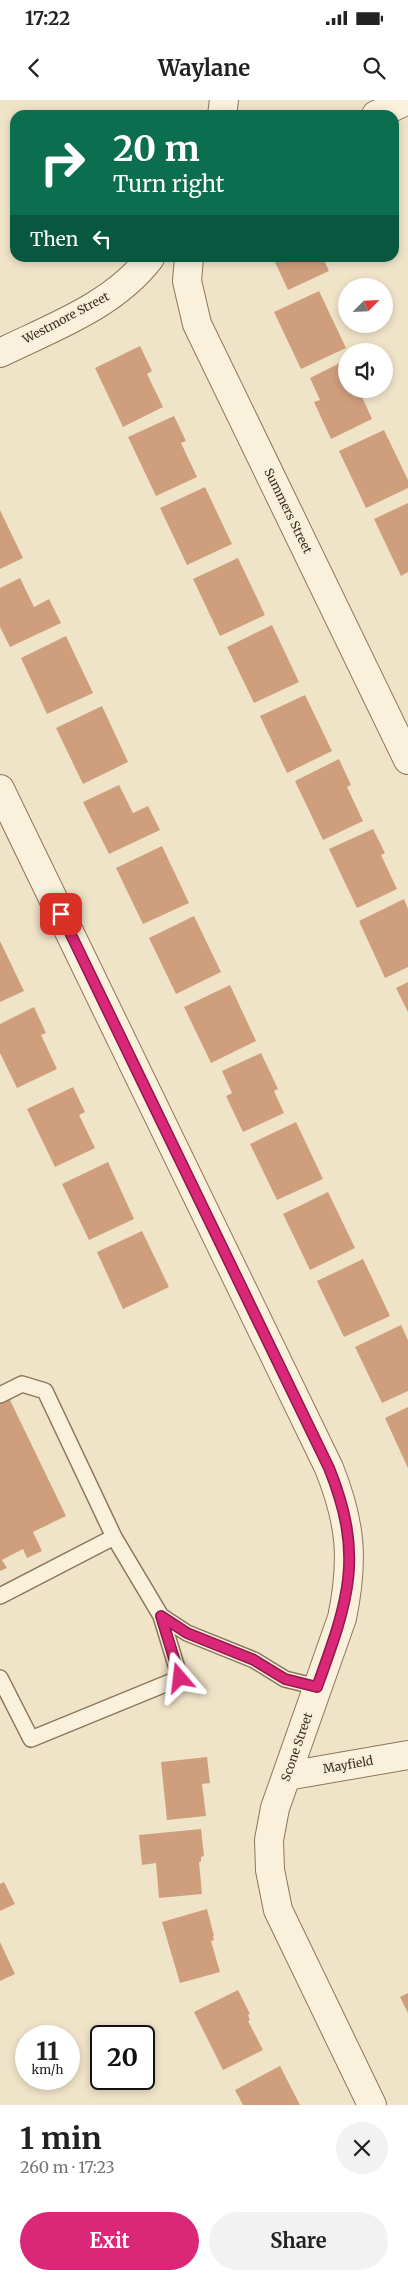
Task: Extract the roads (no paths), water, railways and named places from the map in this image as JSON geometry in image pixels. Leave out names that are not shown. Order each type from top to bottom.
[{"type":"street","points":[[387,110],[408,100]]},
{"type":"street","name":"Westmore Street","points":[[0,353],[102,302],[136,275],[147,262]]},
{"type":"street","name":"Summers Street","points":[[189,262],[187,281],[198,324],[408,760]]},
{"type":"street","name":"Scone Street","points":[[0,789],[329,1468],[346,1515],[349,1538],[348,1587],[342,1618],[288,1776],[275,1808],[270,1840],[270,1870],[278,1910],[372,2105]]},
{"type":"street","name":"Mayfield","points":[[288,1776],[408,1755]]},
{"type":"lane","points":[[0,1395],[22,1384],[44,1391],[114,1537],[161,1616],[180,1678],[39,1738],[31,1739],[0,1678]]},
{"type":"lane","points":[[0,1596],[114,1537]]},
{"type":"lane","points":[[161,1616],[187,1633],[254,1660],[285,1679],[317,1687]]}]
